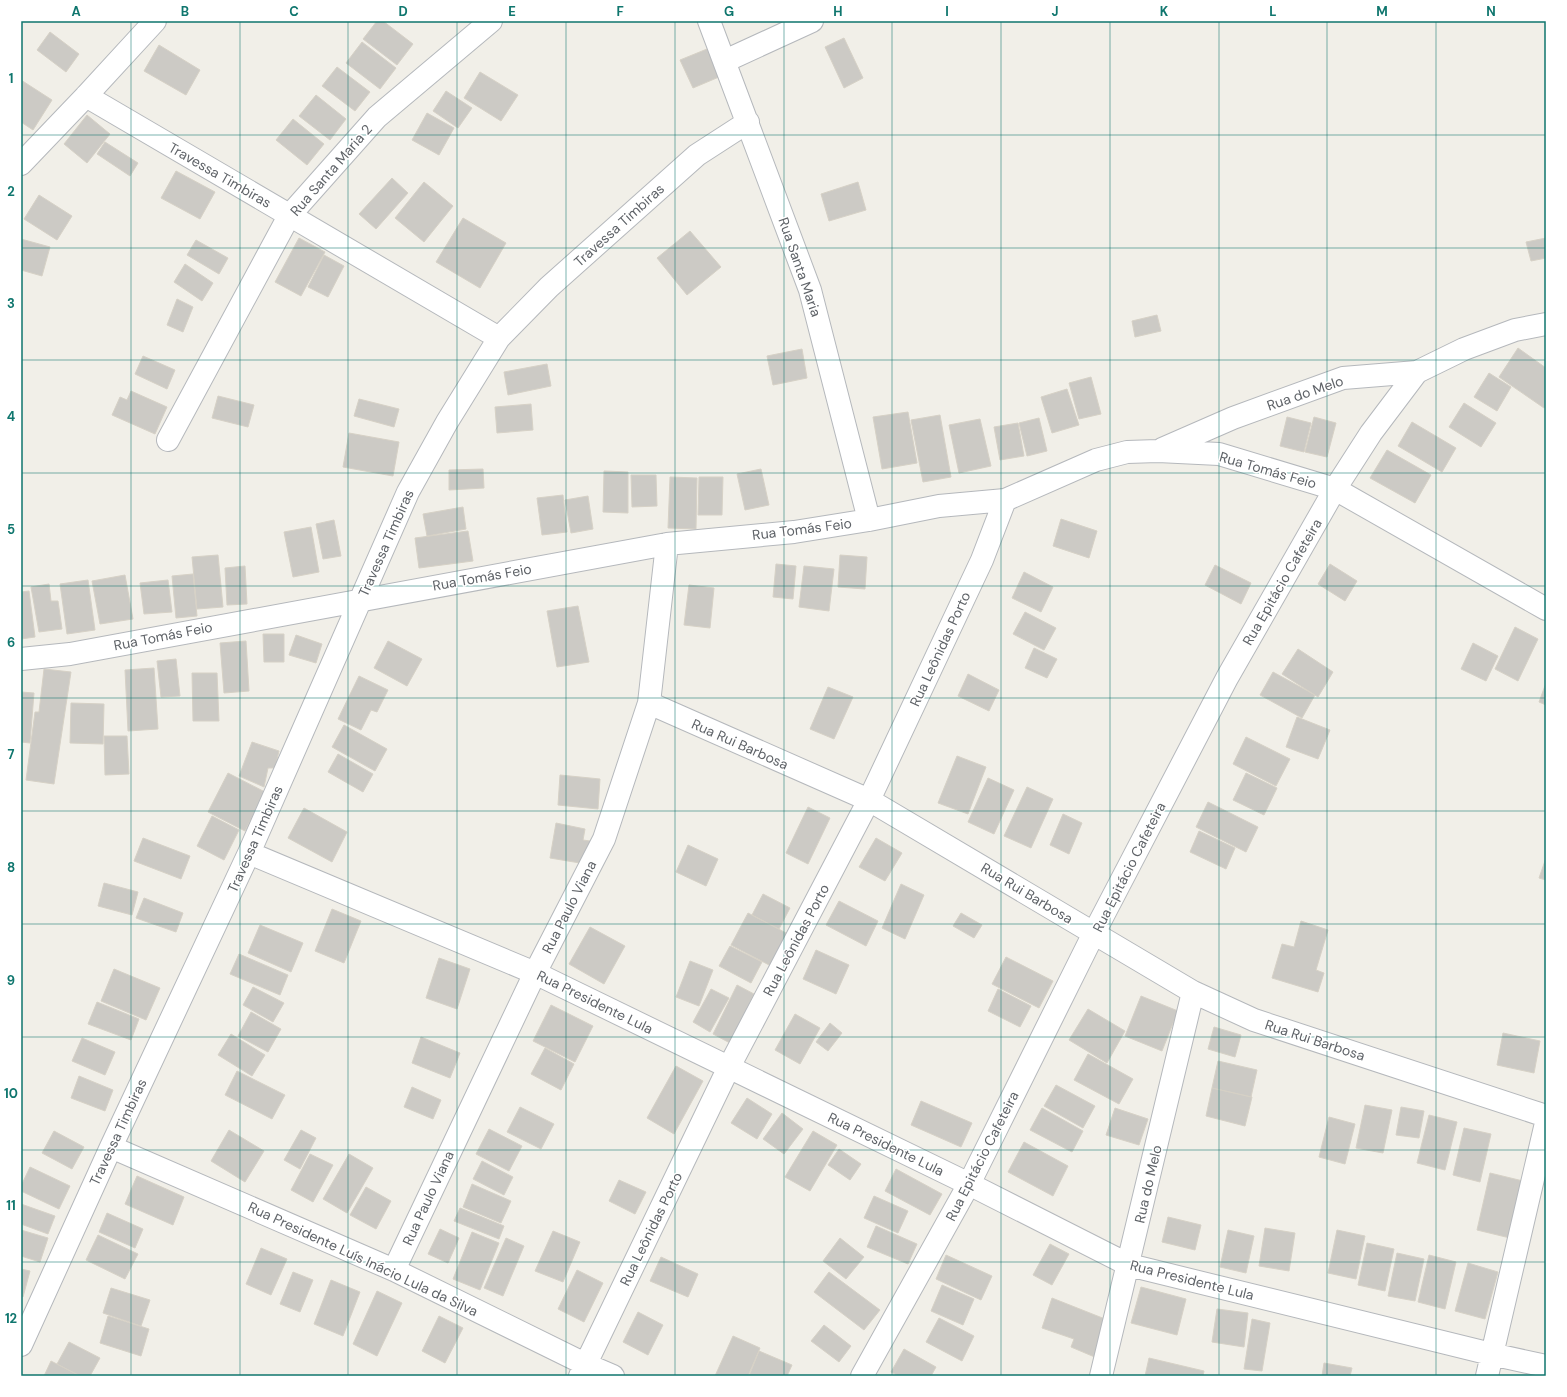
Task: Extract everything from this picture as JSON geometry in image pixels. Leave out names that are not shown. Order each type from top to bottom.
[{"type":"street","points":[[21,164],[155,21]]},
{"type":"street","name":"Rua Santa Maria 2","points":[[168,440],[289,216],[377,118],[491,21]]},
{"type":"street","name":"Rua Santa Maria","points":[[709,21],[810,290],[869,520]]},
{"type":"street","points":[[725,61],[812,21]]},
{"type":"street","name":"Travessa Timbiras","points":[[86,96],[499,338]]},
{"type":"street","name":"Travessa Timbiras","points":[[21,1345],[111,1147],[249,853],[408,492],[447,422],[499,338],[550,287],[697,155],[748,122]]},
{"type":"street","name":"Rua do Melo","points":[[1158,451],[1233,418],[1343,378],[1418,372],[1464,349],[1515,330],[1546,324]]},
{"type":"street","name":"Rua Epitácio Cafeteira","points":[[862,1376],[970,1184],[1094,933],[1227,678],[1335,489],[1371,433],[1418,372]]},
{"type":"street","name":"Rua Tomás Feio","points":[[21,660],[70,654],[361,599],[667,544],[794,532],[869,520],[939,506],[1005,500],[1096,460],[1127,452],[1158,451],[1219,454],[1335,489],[1546,609]]},
{"type":"street","name":"Rua Leônidas Porto","points":[[583,1370],[729,1067],[869,800],[982,560],[1005,500]]},
{"type":"street","name":"Rua Paulo Viana","points":[[394,1270],[535,973],[604,839],[649,703],[667,544]]},
{"type":"street","name":"Rua Rui Barbosa","points":[[649,703],[869,800],[1193,992],[1254,1020],[1546,1116]]},
{"type":"street","name":"Rua Presidente Lula","points":[[249,853],[535,973],[970,1184],[1129,1265],[1491,1354],[1546,1366]]},
{"type":"street","name":"Rua do Melo","points":[[1102,1376],[1193,992]]},
{"type":"street","points":[[1486,1376],[1546,1123]]},
{"type":"street","name":"Rua Presidente Luís Inácio Lula da Silva","points":[[111,1147],[394,1270],[583,1370],[613,1376]]},
{"type":"building","points":[[377,21],[383,21],[413,44],[397,65],[363,39]]},
{"type":"building","points":[[50,32],[79,54],[66,72],[37,50]]},
{"type":"building","points":[[844,38],[863,78],[844,88],[825,47]]},
{"type":"building","points":[[362,42],[396,68],[380,89],[346,63]]},
{"type":"building","points":[[159,45],[200,70],[186,95],[144,71]]},
{"type":"building","points":[[707,49],[719,77],[693,88],[680,60]]},
{"type":"building","points":[[337,67],[370,92],[355,111],[322,86]]},
{"type":"building","points":[[480,72],[518,95],[501,121],[464,98]]},
{"type":"building","points":[[21,80],[52,100],[33,130],[21,122]]},
{"type":"building","points":[[446,91],[472,108],[458,128],[433,111]]},
{"type":"building","points":[[316,95],[346,119],[330,140],[299,116]]},
{"type":"building","points":[[427,113],[454,128],[439,155],[412,140]]},
{"type":"building","points":[[87,115],[110,134],[87,163],[64,144]]},
{"type":"building","points":[[293,119],[324,144],[307,165],[276,140]]},
{"type":"building","points":[[105,142],[138,163],[130,176],[97,154]]},
{"type":"building","points":[[176,171],[215,192],[200,219],[161,198]]},
{"type":"building","points":[[392,178],[408,193],[376,229],[359,214]]},
{"type":"building","points":[[424,182],[453,206],[424,242],[395,218]]},
{"type":"building","points":[[858,182],[866,210],[829,221],[821,194]]},
{"type":"building","points":[[39,195],[72,216],[57,240],[24,219]]},
{"type":"building","points":[[463,218],[506,243],[480,288],[436,262]]},
{"type":"building","points":[[690,231],[721,267],[687,295],[657,258]]},
{"type":"building","points":[[299,238],[325,252],[301,296],[275,282]]},
{"type":"building","points":[[1546,238],[1546,258],[1531,261],[1526,242]]},
{"type":"building","points":[[21,239],[50,247],[42,276],[21,270]]},
{"type":"building","points":[[196,240],[228,258],[219,274],[187,255]]},
{"type":"building","points":[[324,255],[344,266],[328,297],[308,287]]},
{"type":"building","points":[[185,264],[213,283],[202,301],[174,282]]},
{"type":"building","points":[[177,299],[193,307],[183,332],[167,325]]},
{"type":"building","points":[[1157,315],[1161,331],[1135,337],[1132,321]]},
{"type":"building","points":[[1518,348],[1546,368],[1546,406],[1544,408],[1499,377]]},
{"type":"building","points":[[802,349],[807,378],[773,385],[767,356]]},
{"type":"building","points":[[143,356],[175,370],[167,389],[135,374]]},
{"type":"building","points":[[547,364],[551,386],[508,395],[504,372]]},
{"type":"building","points":[[1489,373],[1511,387],[1497,411],[1474,397]]},
{"type":"building","points":[[1091,377],[1101,414],[1079,419],[1069,383]]},
{"type":"building","points":[[1067,389],[1079,425],[1052,433],[1041,397]]},
{"type":"building","points":[[131,391],[167,407],[155,434],[112,415],[120,397],[127,400]]},
{"type":"building","points":[[218,396],[254,405],[248,427],[212,418]]},
{"type":"building","points":[[359,399],[399,409],[394,427],[354,416]]},
{"type":"building","points":[[1464,403],[1496,423],[1481,447],[1449,427]]},
{"type":"building","points":[[531,404],[533,430],[497,433],[495,407]]},
{"type":"building","points":[[908,412],[917,463],[882,469],[873,417]]},
{"type":"building","points":[[940,415],[951,477],[923,482],[911,420]]},
{"type":"building","points":[[1287,417],[1311,423],[1304,452],[1280,446]]},
{"type":"building","points":[[1314,417],[1336,423],[1327,457],[1305,452]]},
{"type":"building","points":[[1039,418],[1047,451],[1027,456],[1019,423]]},
{"type":"building","points":[[980,419],[991,466],[959,473],[949,425]]},
{"type":"building","points":[[1412,422],[1456,448],[1442,472],[1398,446]]},
{"type":"building","points":[[1018,423],[1024,456],[1000,460],[994,427]]},
{"type":"building","points":[[349,433],[399,442],[393,476],[343,467]]},
{"type":"building","points":[[1387,450],[1431,475],[1415,503],[1370,478]]},
{"type":"building","points":[[483,469],[484,488],[449,490],[449,470]]},
{"type":"building","points":[[761,469],[769,505],[745,510],[737,474]]},
{"type":"building","points":[[604,471],[628,472],[628,513],[603,512]]},
{"type":"building","points":[[631,475],[656,475],[657,506],[632,507]]},
{"type":"building","points":[[670,477],[697,478],[696,529],[668,528]]},
{"type":"building","points":[[699,477],[723,477],[722,515],[698,515]]},
{"type":"building","points":[[563,495],[567,532],[542,535],[537,498]]},
{"type":"building","points":[[588,496],[593,529],[571,533],[565,500]]},
{"type":"building","points":[[463,507],[466,529],[427,536],[423,514]]},
{"type":"building","points":[[1061,519],[1097,531],[1089,558],[1053,546]]},
{"type":"building","points":[[334,520],[341,556],[323,559],[316,524]]},
{"type":"building","points":[[311,527],[319,572],[293,577],[284,532]]},
{"type":"building","points":[[468,531],[473,561],[419,568],[415,538]]},
{"type":"building","points":[[218,555],[223,607],[197,609],[192,557]]},
{"type":"building","points":[[840,555],[867,557],[865,589],[838,587]]},
{"type":"building","points":[[776,564],[796,566],[793,599],[773,597]]},
{"type":"building","points":[[1330,564],[1357,581],[1345,601],[1318,584]]},
{"type":"building","points":[[1215,565],[1251,583],[1241,604],[1205,585]]},
{"type":"building","points":[[245,566],[247,604],[227,605],[225,568]]},
{"type":"building","points":[[804,566],[834,569],[829,611],[799,607]]},
{"type":"building","points":[[1024,572],[1053,587],[1041,612],[1012,598]]},
{"type":"building","points":[[193,574],[197,616],[176,618],[172,576]]},
{"type":"building","points":[[125,575],[133,619],[100,624],[92,581]]},
{"type":"building","points":[[88,580],[95,630],[67,634],[60,584]]},
{"type":"building","points":[[168,580],[172,612],[144,614],[140,583]]},
{"type":"building","points":[[49,584],[51,601],[58,601],[62,629],[39,632],[31,587]]},
{"type":"building","points":[[689,585],[714,588],[710,628],[684,625]]},
{"type":"building","points":[[29,591],[35,637],[21,639],[21,592]]},
{"type":"building","points":[[578,606],[589,662],[557,667],[547,611]]},
{"type":"building","points":[[1025,612],[1056,628],[1044,650],[1013,634]]},
{"type":"building","points":[[1515,627],[1538,639],[1518,681],[1495,669]]},
{"type":"building","points":[[263,634],[284,634],[284,662],[264,662]]},
{"type":"building","points":[[296,635],[322,644],[316,663],[289,655]]},
{"type":"building","points":[[246,641],[249,691],[224,693],[220,643]]},
{"type":"building","points":[[388,641],[422,659],[407,686],[374,668]]},
{"type":"building","points":[[1473,643],[1498,656],[1486,681],[1461,669]]},
{"type":"building","points":[[1034,648],[1057,659],[1047,678],[1025,668]]},
{"type":"building","points":[[1298,649],[1333,672],[1318,697],[1282,674]]},
{"type":"building","points":[[176,659],[180,696],[161,697],[157,661]]},
{"type":"building","points":[[154,668],[158,729],[128,731],[125,670]]},
{"type":"building","points":[[44,669],[71,672],[54,784],[26,780],[35,712],[39,712]]},
{"type":"building","points":[[1273,672],[1315,695],[1302,718],[1260,695]]},
{"type":"building","points":[[192,673],[217,673],[219,721],[193,721]]},
{"type":"building","points":[[968,674],[999,690],[989,711],[958,696]]},
{"type":"building","points":[[359,676],[388,690],[377,712],[371,710],[361,730],[338,719]]},
{"type":"building","points":[[1546,683],[1546,705],[1539,702]]},
{"type":"building","points":[[828,687],[853,697],[834,739],[810,729]]},
{"type":"building","points":[[21,692],[34,693],[30,743],[21,742]]},
{"type":"building","points":[[71,703],[104,704],[103,744],[70,743]]},
{"type":"building","points":[[1297,717],[1330,730],[1318,759],[1286,747]]},
{"type":"building","points":[[344,725],[387,749],[375,771],[332,747]]},
{"type":"building","points":[[104,736],[127,736],[129,774],[105,775]]},
{"type":"building","points":[[1246,737],[1290,759],[1276,786],[1233,764]]},
{"type":"building","points":[[252,742],[279,751],[275,768],[268,768],[264,787],[239,776]]},
{"type":"building","points":[[338,754],[373,774],[363,792],[328,772]]},
{"type":"building","points":[[957,756],[986,767],[968,814],[938,803]]},
{"type":"building","points":[[228,773],[265,792],[245,831],[208,812]]},
{"type":"building","points":[[1246,773],[1277,788],[1264,815],[1233,800]]},
{"type":"building","points":[[560,775],[600,779],[598,809],[558,805]]},
{"type":"building","points":[[988,778],[1014,790],[994,834],[968,822]]},
{"type":"building","points":[[1027,787],[1053,799],[1031,848],[1004,836]]},
{"type":"building","points":[[1208,802],[1258,827],[1246,852],[1196,827]]},
{"type":"building","points":[[808,807],[830,818],[808,864],[786,853]]},
{"type":"building","points":[[304,808],[347,832],[332,862],[288,838]]},
{"type":"building","points":[[1063,814],[1082,823],[1069,854],[1050,845]]},
{"type":"building","points":[[212,816],[239,830],[224,860],[197,846]]},
{"type":"building","points":[[556,823],[585,829],[583,840],[590,841],[586,864],[550,858]]},
{"type":"building","points":[[1199,831],[1235,848],[1226,869],[1190,852]]},
{"type":"building","points":[[143,838],[190,856],[181,879],[134,861]]},
{"type":"building","points":[[876,838],[902,853],[885,881],[859,867]]},
{"type":"building","points":[[688,845],[718,859],[706,886],[676,872]]},
{"type":"building","points":[[1546,858],[1546,880],[1539,878]]},
{"type":"building","points":[[104,883],[138,892],[132,915],[98,906]]},
{"type":"building","points":[[901,884],[924,895],[905,939],[882,928]]},
{"type":"building","points":[[763,894],[790,908],[779,929],[752,915]]},
{"type":"building","points":[[144,898],[183,913],[176,932],[136,918]]},
{"type":"building","points":[[839,901],[878,921],[866,946],[826,925]]},
{"type":"building","points":[[332,909],[361,921],[344,963],[315,951]]},
{"type":"building","points":[[748,913],[788,934],[771,966],[731,945]]},
{"type":"building","points":[[961,913],[982,925],[974,938],[953,926]]},
{"type":"building","points":[[1301,921],[1328,930],[1316,970],[1324,973],[1318,992],[1272,978],[1282,944],[1294,947]]},
{"type":"building","points":[[260,925],[303,943],[291,972],[248,953]]},
{"type":"building","points":[[590,927],[625,946],[604,984],[569,964]]},
{"type":"building","points":[[730,946],[762,962],[751,983],[719,966]]},
{"type":"building","points":[[816,950],[849,965],[836,994],[803,979]]},
{"type":"building","points":[[239,954],[288,975],[280,995],[230,974]]},
{"type":"building","points":[[1006,957],[1053,981],[1039,1008],[992,984]]},
{"type":"building","points":[[439,958],[470,969],[457,1009],[426,998]]},
{"type":"building","points":[[690,961],[713,970],[699,1006],[676,997]]},
{"type":"building","points":[[114,969],[160,988],[146,1020],[101,1001]]},
{"type":"building","points":[[737,985],[754,994],[730,1043],[713,1034]]},
{"type":"building","points":[[253,987],[284,1003],[273,1022],[243,1005]]},
{"type":"building","points":[[711,989],[729,998],[710,1032],[693,1022]]},
{"type":"building","points":[[998,989],[1031,1006],[1020,1027],[988,1011]]},
{"type":"building","points":[[1141,996],[1178,1011],[1162,1051],[1125,1036]]},
{"type":"building","points":[[97,1002],[139,1019],[131,1040],[88,1024]]},
{"type":"building","points":[[551,1005],[593,1026],[575,1062],[533,1041]]},
{"type":"building","points":[[1088,1009],[1125,1031],[1107,1063],[1069,1040]]},
{"type":"building","points":[[251,1012],[281,1029],[268,1052],[238,1036]]},
{"type":"building","points":[[795,1014],[820,1028],[800,1064],[775,1050]]},
{"type":"building","points":[[830,1023],[842,1033],[828,1051],[816,1042]]},
{"type":"building","points":[[1214,1027],[1241,1035],[1235,1057],[1208,1049]]},
{"type":"building","points":[[1503,1033],[1540,1041],[1534,1073],[1497,1065]]},
{"type":"building","points":[[231,1034],[265,1055],[252,1076],[218,1055]]},
{"type":"building","points":[[421,1037],[460,1053],[450,1078],[412,1063]]},
{"type":"building","points":[[82,1038],[115,1052],[105,1075],[72,1061]]},
{"type":"building","points":[[545,1048],[574,1064],[561,1090],[531,1074]]},
{"type":"building","points":[[1088,1054],[1133,1079],[1119,1104],[1074,1080]]},
{"type":"building","points":[[1218,1061],[1257,1070],[1251,1097],[1212,1088]]},
{"type":"building","points":[[676,1066],[703,1081],[674,1134],[647,1118]]},
{"type":"building","points":[[237,1071],[285,1095],[272,1119],[225,1095]]},
{"type":"building","points":[[79,1076],[113,1090],[105,1111],[71,1098]]},
{"type":"building","points":[[1056,1085],[1095,1106],[1083,1128],[1044,1106]]},
{"type":"building","points":[[412,1087],[441,1100],[433,1119],[404,1107]]},
{"type":"building","points":[[1212,1088],[1252,1097],[1245,1126],[1206,1116]]},
{"type":"building","points":[[747,1098],[772,1114],[757,1139],[731,1123]]},
{"type":"building","points":[[921,1101],[972,1123],[961,1147],[911,1125]]},
{"type":"building","points":[[1365,1105],[1392,1110],[1383,1153],[1356,1148]]},
{"type":"building","points":[[520,1107],[554,1124],[541,1149],[507,1132]]},
{"type":"building","points":[[1401,1107],[1424,1111],[1419,1138],[1396,1135]]},
{"type":"building","points":[[1042,1108],[1083,1131],[1072,1152],[1030,1130]]},
{"type":"building","points":[[1115,1108],[1148,1119],[1139,1145],[1106,1135]]},
{"type":"building","points":[[782,1113],[803,1129],[784,1154],[763,1139]]},
{"type":"building","points":[[1429,1115],[1457,1122],[1445,1170],[1417,1163]]},
{"type":"building","points":[[1329,1117],[1355,1124],[1345,1164],[1319,1157]]},
{"type":"building","points":[[1464,1128],[1491,1134],[1480,1182],[1453,1175]]},
{"type":"building","points":[[489,1129],[522,1146],[509,1171],[476,1154]]},
{"type":"building","points":[[229,1130],[264,1151],[245,1182],[211,1161]]},
{"type":"building","points":[[301,1130],[316,1138],[300,1169],[284,1160]]},
{"type":"building","points":[[54,1131],[84,1147],[72,1169],[42,1153]]},
{"type":"building","points":[[813,1131],[837,1145],[810,1191],[785,1177]]},
{"type":"building","points":[[1024,1142],[1068,1166],[1053,1196],[1008,1172]]},
{"type":"building","points":[[839,1149],[861,1164],[850,1180],[828,1165]]},
{"type":"building","points":[[310,1154],[333,1165],[313,1202],[291,1190]]},
{"type":"building","points":[[349,1154],[373,1168],[347,1213],[323,1199]]},
{"type":"building","points":[[482,1161],[513,1177],[504,1195],[473,1179]]},
{"type":"building","points":[[30,1167],[70,1186],[59,1209],[21,1191],[21,1186]]},
{"type":"building","points":[[896,1169],[942,1194],[930,1215],[885,1191]]},
{"type":"building","points":[[1490,1173],[1523,1181],[1510,1238],[1477,1230]]},
{"type":"building","points":[[137,1176],[184,1197],[173,1225],[125,1204]]},
{"type":"building","points":[[619,1180],[646,1192],[635,1214],[609,1201]]},
{"type":"building","points":[[472,1184],[511,1201],[501,1223],[463,1207]]},
{"type":"building","points":[[366,1187],[391,1201],[376,1229],[350,1215]]},
{"type":"building","points":[[874,1196],[908,1211],[898,1233],[864,1218]]},
{"type":"building","points":[[21,1204],[55,1216],[48,1234],[21,1224]]},
{"type":"building","points":[[460,1208],[504,1226],[499,1239],[454,1221]]},
{"type":"building","points":[[107,1213],[143,1229],[135,1248],[99,1232]]},
{"type":"building","points":[[1168,1217],[1201,1225],[1195,1250],[1162,1242]]},
{"type":"building","points":[[876,1226],[917,1244],[908,1264],[867,1247]]},
{"type":"building","points":[[1265,1228],[1295,1233],[1289,1271],[1259,1266]]},
{"type":"building","points":[[440,1229],[459,1238],[448,1263],[428,1254]]},
{"type":"building","points":[[21,1230],[48,1238],[40,1262],[21,1256]]},
{"type":"building","points":[[1228,1230],[1254,1236],[1246,1273],[1220,1267]]},
{"type":"building","points":[[1337,1230],[1365,1236],[1356,1279],[1328,1273]]},
{"type":"building","points":[[553,1231],[580,1242],[563,1282],[535,1271]]},
{"type":"building","points":[[472,1232],[499,1243],[480,1290],[453,1279]]},
{"type":"building","points":[[98,1235],[138,1254],[125,1279],[86,1260]]},
{"type":"building","points":[[506,1238],[524,1246],[503,1296],[484,1288]]},
{"type":"building","points":[[840,1238],[864,1257],[846,1279],[823,1261]]},
{"type":"building","points":[[1367,1243],[1394,1249],[1385,1291],[1358,1285]]},
{"type":"building","points":[[1050,1244],[1069,1254],[1052,1285],[1033,1275]]},
{"type":"building","points":[[261,1248],[287,1259],[271,1295],[246,1284]]},
{"type":"building","points":[[1397,1253],[1424,1259],[1415,1301],[1388,1296]]},
{"type":"building","points":[[946,1255],[992,1276],[981,1300],[936,1279]]},
{"type":"building","points":[[1429,1255],[1456,1262],[1445,1309],[1418,1302]]},
{"type":"building","points":[[661,1257],[698,1274],[688,1297],[650,1281]]},
{"type":"building","points":[[1468,1263],[1498,1272],[1485,1319],[1455,1311]]},
{"type":"building","points":[[21,1269],[30,1271],[23,1297],[21,1296]]},
{"type":"building","points":[[577,1270],[603,1283],[584,1322],[558,1309]]},
{"type":"building","points":[[293,1272],[313,1280],[300,1312],[280,1304]]},
{"type":"building","points":[[829,1272],[880,1310],[864,1330],[814,1292]]},
{"type":"building","points":[[331,1280],[360,1292],[343,1336],[314,1324]]},
{"type":"building","points":[[942,1285],[974,1299],[963,1325],[931,1311]]},
{"type":"building","points":[[1141,1287],[1186,1299],[1177,1335],[1131,1323]]},
{"type":"building","points":[[111,1288],[150,1300],[141,1326],[103,1313]]},
{"type":"building","points":[[377,1291],[402,1303],[377,1356],[353,1344]]},
{"type":"building","points":[[1052,1298],[1105,1319],[1097,1358],[1071,1347],[1074,1339],[1042,1328]]},
{"type":"building","points":[[1217,1309],[1248,1313],[1244,1347],[1212,1342]]},
{"type":"building","points":[[638,1312],[663,1325],[648,1355],[623,1342]]},
{"type":"building","points":[[108,1316],[149,1329],[141,1356],[100,1343]]},
{"type":"building","points":[[439,1316],[463,1328],[445,1363],[422,1351]]},
{"type":"building","points":[[939,1318],[974,1336],[962,1361],[926,1342]]},
{"type":"building","points":[[1252,1319],[1270,1323],[1262,1371],[1244,1369]]},
{"type":"building","points":[[824,1325],[851,1346],[839,1362],[811,1341]]},
{"type":"building","points":[[733,1336],[760,1348],[748,1376],[715,1376]]},
{"type":"building","points":[[69,1342],[100,1358],[90,1376],[80,1376],[57,1364]]},
{"type":"building","points":[[904,1349],[936,1367],[931,1376],[899,1376],[891,1372]]},
{"type":"building","points":[[759,1351],[792,1365],[787,1376],[749,1376]]},
{"type":"building","points":[[1149,1358],[1204,1371],[1203,1376],[1145,1376]]},
{"type":"building","points":[[51,1361],[80,1376],[44,1376]]},
{"type":"building","points":[[1324,1363],[1352,1368],[1350,1376],[1322,1376]]}]
